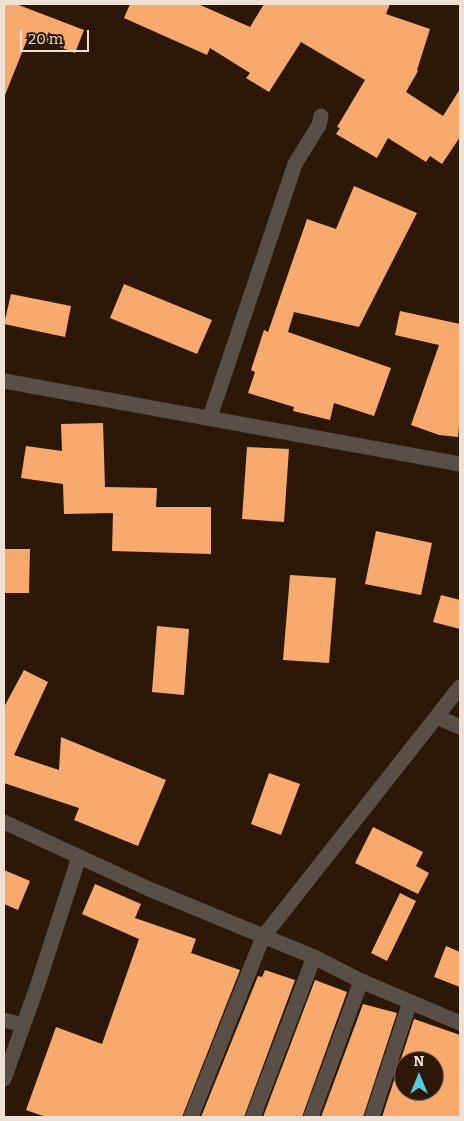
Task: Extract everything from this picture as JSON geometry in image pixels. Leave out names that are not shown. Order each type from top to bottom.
[{"type":"street","points":[[210,417],[295,164],[319,125],[321,116]]},
{"type":"street","points":[[4,381],[460,464]]},
{"type":"street","points":[[191,1117],[263,937],[460,687]]},
{"type":"street","points":[[438,717],[460,727]]},
{"type":"street","points":[[4,822],[79,857],[263,937],[314,957],[361,981],[460,1023]]},
{"type":"street","points":[[4,1079],[79,857]]},
{"type":"street","points":[[253,1117],[314,957]]},
{"type":"street","points":[[311,1117],[361,981]]},
{"type":"street","points":[[372,1117],[410,1002]]},
{"type":"street","points":[[4,1020],[23,1025]]},
{"type":"building","points":[[4,4],[16,4],[84,30],[75,53],[29,35],[5,95]]},
{"type":"building","points":[[130,4],[198,4],[250,27],[264,4],[390,4],[386,14],[430,29],[418,71],[406,92],[443,116],[460,89],[460,137],[442,164],[430,156],[426,162],[388,138],[377,158],[336,134],[340,128],[337,127],[365,80],[301,42],[269,92],[246,78],[250,73],[210,48],[207,55],[124,18]]},
{"type":"building","points":[[354,186],[417,213],[359,327],[294,312],[288,332],[391,368],[374,416],[334,403],[330,420],[293,411],[294,407],[248,393],[255,372],[251,370],[264,330],[268,332],[307,219],[336,229]]},
{"type":"building","points":[[124,284],[212,320],[197,354],[110,318]]},
{"type":"building","points":[[11,294],[71,306],[65,337],[4,324]]},
{"type":"building","points":[[400,311],[460,324],[460,417],[458,437],[439,435],[411,425],[439,345],[395,335]]},
{"type":"building","points":[[103,423],[105,487],[157,488],[156,507],[211,507],[211,554],[112,551],[113,513],[64,514],[63,484],[21,478],[26,446],[62,451],[61,424]]},
{"type":"building","points":[[247,447],[289,449],[284,522],[242,519]]},
{"type":"building","points":[[376,531],[432,543],[421,595],[365,584]]},
{"type":"building","points":[[4,549],[30,549],[29,593],[4,593]]},
{"type":"building","points":[[290,575],[336,578],[329,663],[283,660]]},
{"type":"building","points":[[441,595],[460,600],[460,629],[433,622]]},
{"type":"building","points":[[157,626],[189,629],[184,695],[152,692]]},
{"type":"building","points":[[24,670],[48,682],[14,755],[59,770],[61,737],[166,780],[138,846],[74,820],[79,808],[4,783],[4,707]]},
{"type":"building","points":[[269,773],[300,784],[281,835],[251,824]]},
{"type":"building","points":[[373,827],[423,852],[416,866],[429,873],[418,894],[355,863]]},
{"type":"building","points":[[4,870],[30,881],[18,910],[4,904]]},
{"type":"building","points":[[95,884],[141,904],[135,918],[196,939],[191,953],[240,970],[182,1117],[46,1117],[26,1110],[56,1027],[102,1044],[139,939],[82,914]]},
{"type":"building","points":[[400,893],[416,901],[387,961],[371,953]]},
{"type":"building","points":[[446,946],[460,952],[460,987],[434,977]]},
{"type":"building","points":[[265,970],[295,980],[244,1117],[201,1117],[258,976],[262,977]]},
{"type":"building","points":[[315,980],[347,992],[302,1117],[263,1117]]},
{"type":"building","points":[[363,1004],[397,1013],[363,1117],[321,1117]]},
{"type":"building","points":[[414,1019],[460,1035],[460,1117],[382,1117],[394,1080],[394,1101],[444,1101],[444,1051],[404,1051]]}]
